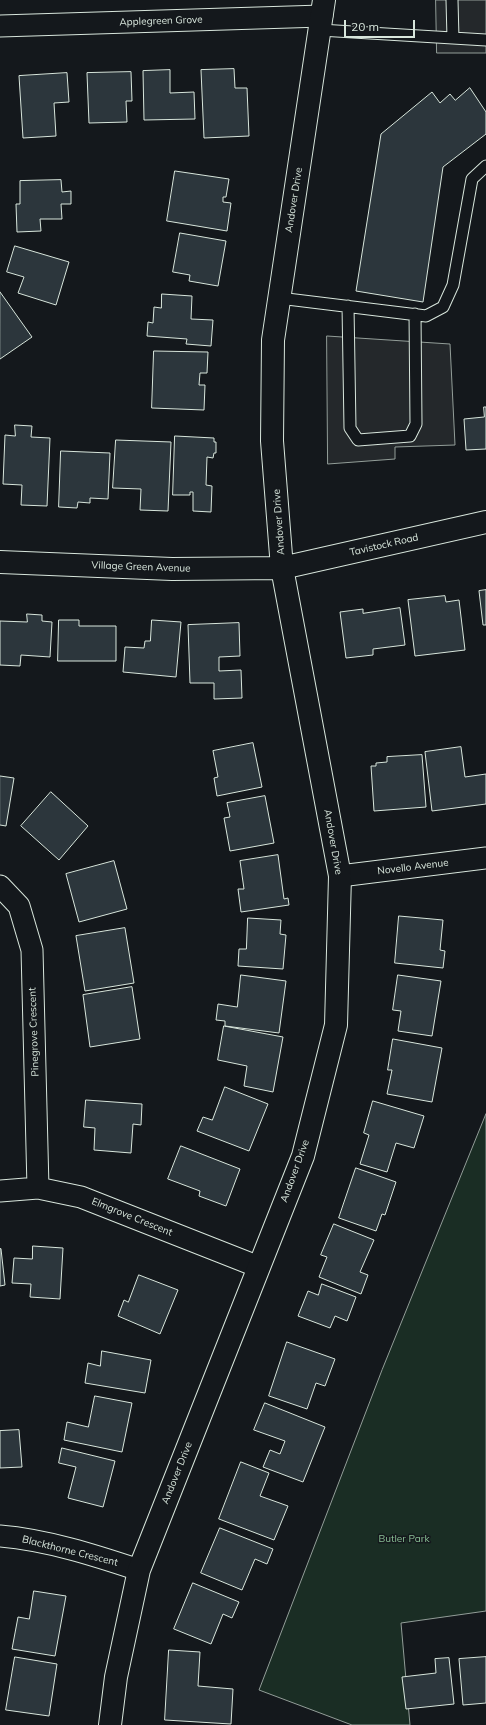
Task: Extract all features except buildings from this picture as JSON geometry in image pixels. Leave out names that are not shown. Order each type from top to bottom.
[{"type":"street","name":"Applegreen Grove","points":[[0,26],[322,15]]},
{"type":"street","name":"Andover Drive","points":[[110,1725],[116,1677],[139,1570],[303,1156],[336,1025],[340,876],[282,568],[272,441],[273,340],[322,15]]},
{"type":"street","name":"Tavistock Road","points":[[282,568],[486,522]]},
{"type":"street","name":"Village Green Avenue","points":[[0,562],[172,569],[282,568]]},
{"type":"street","name":"Novello Avenue","points":[[340,876],[486,858]]},
{"type":"street","name":"Pinegrove Crescent","points":[[0,886],[19,906],[32,950],[38,1188]]},
{"type":"street","name":"Elmgrove Crescent","points":[[0,1191],[38,1188],[81,1197],[258,1267]]},
{"type":"street","name":"Blackthorne Crescent","points":[[0,1536],[28,1539],[112,1561],[139,1570]]},
{"type":"lane","points":[[452,0],[453,38]]},
{"type":"lane","points":[[322,15],[453,38],[486,40]]},
{"type":"lane","points":[[279,298],[426,316],[437,310],[442,306],[453,285],[472,179],[486,166]]},
{"type":"lane","points":[[348,306],[350,428],[358,440],[410,436],[416,424],[415,314]]},
{"type":"green space","name":"Butler Park","points":[[486,1114],[486,1611],[401,1623],[410,1725],[352,1725],[259,1690],[382,1370]]},
{"type":"shaded area","points":[[436,0],[486,0],[486,53],[437,53]]},
{"type":"shaded area","points":[[327,336],[450,344],[455,445],[395,447],[395,459],[328,464]]}]
